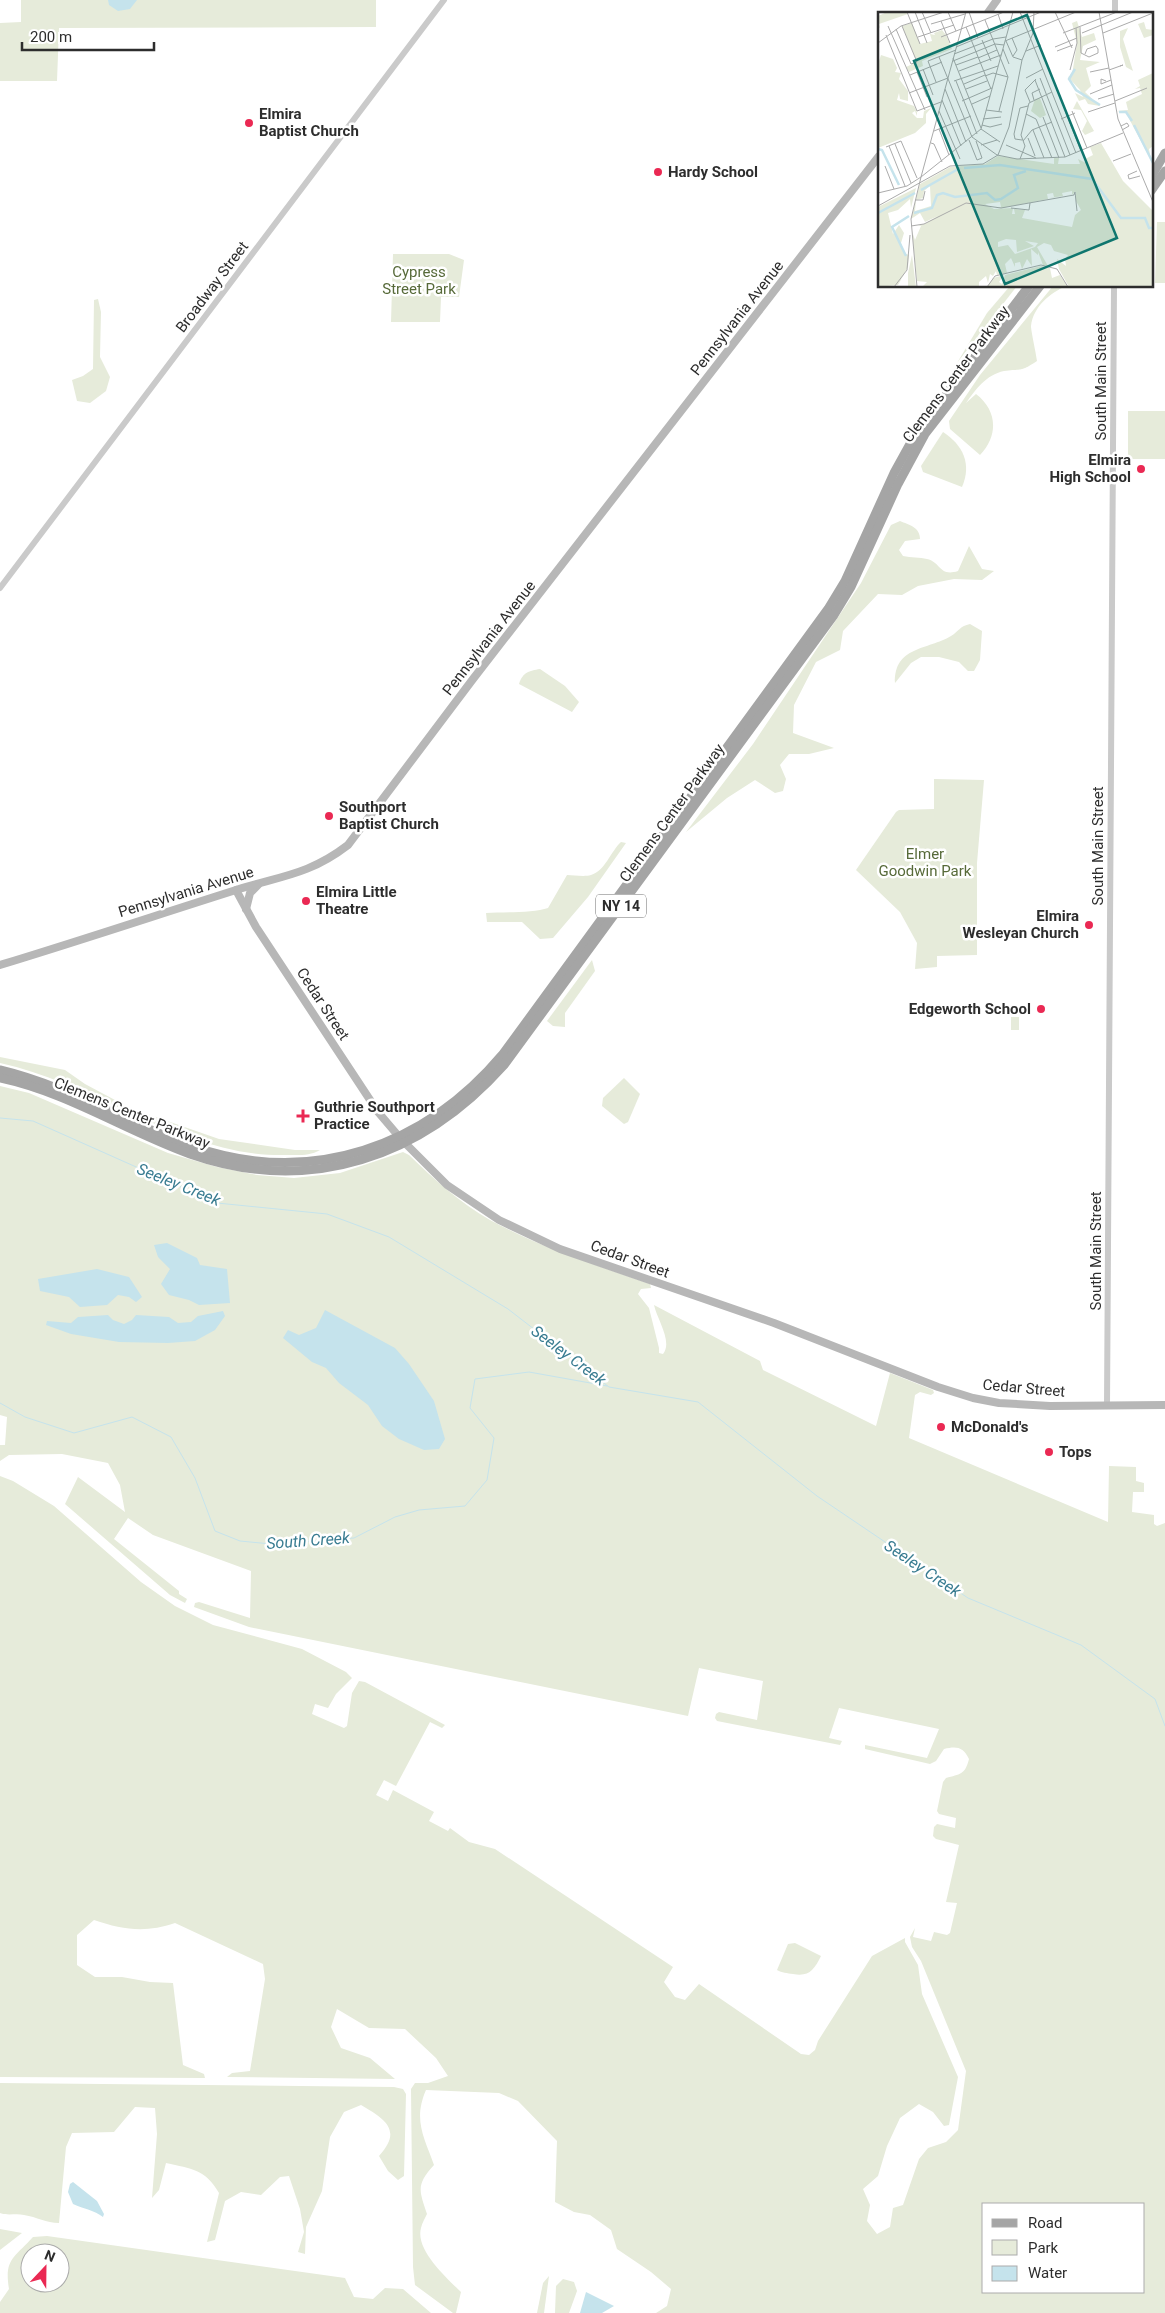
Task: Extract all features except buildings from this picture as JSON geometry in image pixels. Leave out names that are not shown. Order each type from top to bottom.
[{"type":"main road","points":[[988,12],[997,0]]},
{"type":"main road","points":[[1152,175],[1165,153]]},
{"type":"main road","name":"Pennsylvania Avenue","points":[[0,965],[236,890],[310,869],[332,857],[348,845],[473,679],[878,157]]},
{"type":"main road","points":[[1152,190],[1165,171]]},
{"type":"main road","name":"Clemens Center Parkway","points":[[0,1070],[50,1084],[192,1146],[238,1158],[286,1163],[316,1161],[402,1140],[453,1104],[482,1078],[503,1054],[828,609],[845,581],[894,473],[914,435],[1027,288]]},
{"type":"main road","name":"Clemens Center Parkway","points":[[0,1078],[48,1093],[190,1154],[236,1167],[269,1170],[316,1169],[363,1159],[451,1116],[488,1083],[504,1065],[834,615],[851,587],[917,448],[963,384],[1038,288]]},
{"type":"main road","points":[[246,909],[250,893],[258,884]]},
{"type":"main road","name":"Cedar Street","points":[[236,890],[300,996],[373,1104],[402,1140],[447,1185],[499,1220],[560,1249],[774,1323],[938,1387],[973,1398],[999,1403],[1050,1406],[1165,1405]]},
{"type":"street","name":"Broadway Street","points":[[0,588],[444,0]]},
{"type":"street","name":"South Main Street","points":[[1106,1405],[1114,288]]},
{"type":"green space","points":[[21,0],[376,0],[376,27],[59,28],[57,81],[0,81],[0,23],[21,22]]},
{"type":"green space","points":[[1157,222],[1165,222],[1165,283],[1155,283]]},
{"type":"green space","name":"Cypress Street Park","points":[[393,254],[449,254],[464,260],[459,297],[441,297],[440,322],[391,322]]},
{"type":"green space","points":[[1008,288],[1015,288],[957,363],[987,313]]},
{"type":"green space","points":[[1051,288],[1063,288],[1043,302],[1032,319],[1031,329],[1037,361],[1023,369],[1004,371],[992,376],[978,388],[966,403],[976,394],[983,400],[992,415],[993,431],[980,455],[950,429],[949,421],[980,375]]},
{"type":"green space","points":[[98,299],[101,312],[100,357],[110,377],[106,391],[90,403],[77,401],[72,380],[83,376],[93,369],[94,300]]},
{"type":"green space","points":[[1128,411],[1165,411],[1165,459],[1128,459]]},
{"type":"green space","points":[[943,432],[956,443],[964,456],[966,471],[962,487],[923,472],[921,466]]},
{"type":"green space","points":[[900,521],[916,529],[920,535],[920,539],[905,541],[899,550],[903,556],[927,559],[944,571],[952,572],[958,571],[969,546],[982,569],[994,571],[982,580],[954,579],[918,586],[902,595],[878,594],[843,631],[840,650],[816,662],[794,705],[793,733],[834,748],[809,754],[789,754],[780,765],[786,779],[783,791],[775,793],[755,780],[727,798],[686,832],[753,744],[861,583],[891,525]]},
{"type":"green space","points":[[970,624],[982,631],[980,660],[974,671],[968,671],[959,662],[939,657],[921,657],[911,663],[895,683],[896,671],[900,662],[906,656],[914,651],[942,641]]},
{"type":"green space","points":[[540,669],[565,686],[579,702],[572,712],[519,684],[522,677],[527,673]]},
{"type":"green space","name":"Elmer Goodwin Park","points":[[934,779],[984,780],[977,863],[977,955],[937,956],[937,967],[915,969],[917,943],[900,912],[856,870],[896,812],[899,810],[934,809]]},
{"type":"green space","points":[[621,842],[626,843],[588,897],[553,938],[540,939],[522,922],[487,922],[486,913],[527,912],[548,908],[567,875],[585,876],[596,873]]},
{"type":"green space","points":[[592,960],[595,971],[565,1013],[565,1027],[553,1026],[547,1021]]},
{"type":"green space","points":[[1011,1017],[1019,1017],[1019,1030],[1011,1030]]},
{"type":"green space","points":[[0,1057],[65,1070],[85,1084],[130,1108],[219,1139],[295,1150],[320,1150],[308,1154],[287,1155],[249,1153],[212,1145],[177,1133],[36,1073],[0,1063]]},
{"type":"green space","points":[[624,1078],[640,1094],[628,1122],[624,1124],[602,1106],[603,1098]]},
{"type":"green space","points":[[0,1086],[29,1093],[168,1153],[217,1167],[257,1175],[294,1178],[340,1173],[403,1152],[409,1155],[458,1198],[490,1220],[549,1248],[650,1284],[651,1288],[641,1289],[638,1294],[649,1308],[659,1353],[663,1354],[666,1349],[666,1343],[654,1305],[760,1361],[763,1370],[876,1426],[890,1373],[933,1390],[934,1393],[931,1395],[920,1392],[915,1395],[909,1438],[1108,1522],[1109,1466],[1136,1467],[1136,1481],[1144,1483],[1144,1492],[1133,1492],[1132,1512],[1154,1515],[1154,1524],[1157,1526],[1165,1523],[1165,2313],[656,2313],[667,2306],[671,2289],[651,2272],[617,2249],[611,2230],[590,2215],[574,2212],[555,2202],[557,2141],[518,2101],[499,2093],[426,2090],[420,2110],[420,2120],[434,2165],[424,2178],[421,2188],[427,2214],[421,2226],[420,2236],[427,2254],[461,2292],[456,2313],[453,2313],[415,2285],[413,2267],[411,2089],[415,2083],[428,2083],[448,2076],[436,2058],[405,2029],[369,2028],[337,2009],[331,2027],[341,2048],[370,2058],[395,2079],[227,2077],[232,2073],[250,2071],[265,1979],[263,1964],[175,1923],[154,1928],[134,1929],[94,1920],[77,1935],[77,1965],[95,1977],[122,1977],[150,1982],[173,1983],[183,2065],[204,2074],[205,2078],[0,2077],[0,1476],[13,1481],[54,1506],[141,1582],[175,1606],[213,1625],[302,1649],[346,1672],[352,1678],[336,1694],[328,1708],[315,1704],[312,1714],[344,1728],[347,1726],[352,1693],[359,1681],[365,1682],[445,1725],[442,1728],[430,1722],[396,1786],[384,1780],[376,1795],[388,1801],[393,1790],[434,1812],[429,1821],[448,1831],[450,1828],[469,1842],[495,1849],[673,1967],[664,1982],[675,1997],[685,2000],[699,1984],[801,2054],[809,2055],[815,2050],[818,2041],[872,1956],[905,1938],[905,1942],[918,1965],[922,1994],[958,2077],[949,2125],[944,2126],[933,2112],[919,2104],[900,2118],[887,2146],[878,2176],[863,2189],[870,2205],[867,2221],[877,2234],[890,2227],[893,2208],[903,2205],[919,2159],[928,2148],[946,2142],[958,2130],[966,2071],[921,1961],[912,1947],[910,1937],[915,1928],[913,1937],[931,1941],[934,1932],[947,1935],[950,1933],[957,1903],[946,1902],[959,1845],[936,1839],[933,1836],[934,1827],[937,1824],[955,1828],[956,1818],[939,1814],[937,1811],[943,1782],[946,1778],[964,1771],[969,1759],[959,1748],[944,1749],[936,1761],[930,1764],[865,1749],[865,1745],[927,1758],[939,1729],[839,1708],[829,1738],[842,1741],[840,1745],[717,1721],[715,1718],[719,1712],[757,1720],[763,1681],[699,1668],[688,1716],[249,1627],[194,1607],[195,1603],[199,1602],[250,1618],[251,1571],[153,1535],[128,1518],[114,1539],[187,1599],[185,1603],[170,1595],[65,1504],[78,1477],[125,1512],[120,1485],[108,1463],[62,1454],[9,1455],[0,1461],[0,1445],[5,1445],[7,1417],[0,1415]]},
{"type":"green space","points":[[795,1943],[821,1956],[816,1965],[807,1973],[799,1975],[777,1970],[788,1944]]},
{"type":"green space","points":[[0,2083],[394,2087],[403,2089],[406,2094],[404,2176],[398,2180],[388,2171],[379,2156],[390,2139],[388,2126],[384,2120],[361,2105],[344,2112],[330,2137],[322,2191],[306,2227],[305,2254],[298,2252],[304,2232],[300,2209],[289,2176],[280,2177],[261,2195],[241,2192],[225,2201],[215,2240],[207,2242],[219,2193],[208,2179],[197,2171],[166,2163],[159,2190],[152,2198],[157,2134],[155,2108],[135,2107],[114,2132],[72,2133],[66,2147],[59,2223],[21,2214],[3,2214],[0,2213]]},
{"type":"green space","points":[[0,2229],[22,2233],[0,2250]]},
{"type":"green space","points":[[47,2236],[345,2278],[354,2297],[373,2299],[385,2288],[403,2289],[431,2313],[0,2313],[0,2302],[9,2289],[9,2265],[20,2251],[20,2293],[70,2293],[70,2243],[27,2243],[33,2237]]},
{"type":"green space","points":[[549,2276],[544,2313],[537,2313],[543,2283]]},
{"type":"green space","points":[[563,2279],[574,2282],[577,2291],[569,2313],[555,2313],[556,2286]]},
{"type":"water","points":[[108,0],[137,0],[130,9],[118,11],[109,5]]},
{"type":"water","points":[[167,1243],[197,1258],[200,1265],[227,1269],[230,1303],[199,1305],[189,1300],[169,1295],[161,1284],[170,1269],[158,1257],[154,1245]]},
{"type":"water","points":[[97,1269],[129,1277],[142,1297],[136,1302],[129,1297],[118,1295],[107,1305],[80,1307],[69,1297],[40,1291],[38,1279]]},
{"type":"water","points":[[325,1310],[395,1348],[409,1364],[434,1401],[445,1439],[439,1449],[424,1450],[399,1439],[382,1426],[368,1405],[339,1383],[326,1368],[312,1362],[283,1338],[288,1330],[299,1335],[316,1328]]},
{"type":"water","points":[[223,1311],[225,1316],[215,1330],[195,1341],[168,1343],[119,1342],[71,1334],[46,1325],[47,1321],[71,1323],[78,1317],[108,1315],[113,1320],[124,1324],[132,1320],[136,1315],[169,1317],[178,1323],[191,1322],[198,1316]]},
{"type":"water","points":[[73,2182],[97,2201],[104,2214],[103,2217],[73,2204],[68,2192],[70,2184]]},
{"type":"water","points":[[586,2292],[614,2306],[602,2313],[580,2313]]},
{"type":"waterway","name":"Seeley Creek","points":[[0,1118],[33,1121],[217,1203],[327,1214],[389,1237],[508,1309],[609,1387],[698,1402],[817,1496],[968,1598],[1081,1645],[1155,1699],[1165,1726]]},
{"type":"waterway","name":"South Creek","points":[[0,1403],[25,1417],[74,1433],[132,1417],[171,1437],[195,1478],[215,1531],[240,1541],[271,1544],[354,1538],[395,1517],[419,1510],[465,1506],[487,1480],[494,1438],[470,1408],[475,1379],[529,1372],[607,1386]]},
{"type":"place","name":"Elmira Baptist Church","points":[[249,123]]},
{"type":"place","name":"Hardy School","points":[[658,172]]},
{"type":"place","name":"Elmira High School","points":[[1141,469]]},
{"type":"place","name":"Southport Baptist Church","points":[[329,816]]},
{"type":"place","name":"Elmira Little Theatre","points":[[306,901]]},
{"type":"place","name":"Elmira Wesleyan Church","points":[[1089,925]]},
{"type":"place","name":"Edgeworth School","points":[[1041,1009]]},
{"type":"place","name":"Guthrie Southport Practice","points":[[303,1116]]},
{"type":"place","name":"McDonald's","points":[[941,1427]]},
{"type":"place","name":"Tops","points":[[1049,1452]]}]
